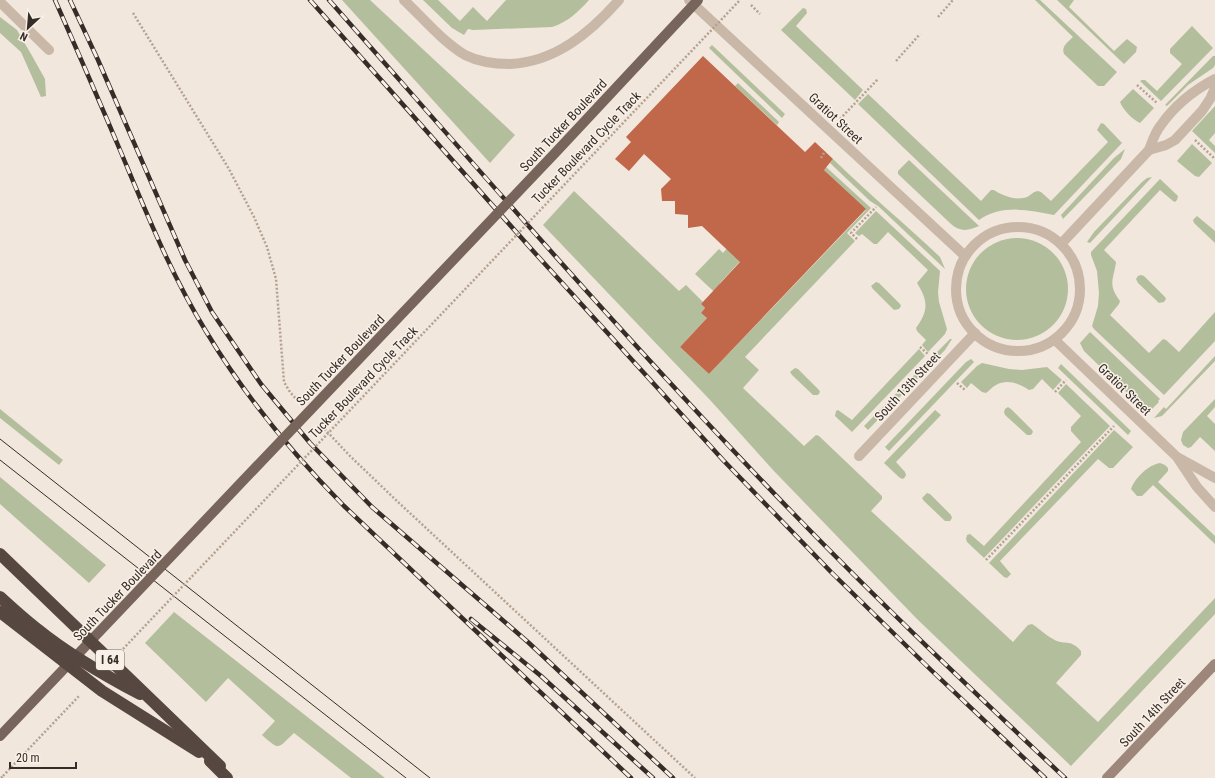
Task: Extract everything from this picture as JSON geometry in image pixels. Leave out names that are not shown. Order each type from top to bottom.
[{"type":"highway","name":"I 64","points":[[0,554],[233,778]]},
{"type":"highway","name":"I 64","points":[[0,558],[227,778]]},
{"type":"highway","points":[[0,597],[37,629],[65,650],[101,673],[140,694]]},
{"type":"highway","points":[[0,612],[102,691],[220,766]]},
{"type":"main road","name":"South Tucker Boulevard","points":[[0,736],[534,175],[698,0]]},
{"type":"main road","name":"South 14th Street","points":[[1107,778],[1215,664]]},
{"type":"street","points":[[404,0],[450,44],[466,55],[497,64],[520,63],[540,59],[560,51],[596,25],[619,0]]},
{"type":"street","name":"Gratiot Street","points":[[689,0],[965,256]]},
{"type":"street","points":[[0,2],[49,50]]},
{"type":"street","points":[[1061,244],[1149,150],[1161,124],[1189,95],[1215,78]]},
{"type":"street","points":[[1149,150],[1166,145],[1174,140],[1202,111],[1215,88]]},
{"type":"street","points":[[1010,227],[1028,227],[1045,233],[1061,244],[1072,257],[1078,274],[1080,292],[1077,308],[1068,325],[1054,340],[1031,349],[1007,350],[984,341],[964,320],[958,304],[955,287],[958,271],[965,256],[977,242],[992,232],[1010,227]]},
{"type":"street","name":"South 13th Street","points":[[859,456],[975,333]]},
{"type":"street","name":"Gratiot Street","points":[[1054,340],[1177,457],[1198,487],[1215,506]]},
{"type":"street","name":"Gratiot Street","points":[[1177,457],[1215,478]]},
{"type":"path","name":"Tucker Boulevard Cycle Track","points":[[118,654],[740,0]]},
{"type":"path","points":[[938,17],[953,0]]},
{"type":"path","points":[[751,5],[760,14]]},
{"type":"path","points":[[133,13],[229,169],[254,217],[267,247],[276,279],[281,362],[284,382],[290,392],[300,403]]},
{"type":"path","points":[[896,60],[920,34]]},
{"type":"path","points":[[840,119],[878,79]]},
{"type":"path","points":[[1137,84],[1160,106]]},
{"type":"path","points":[[1194,139],[1215,159]]},
{"type":"path","points":[[821,158],[825,151]]},
{"type":"path","points":[[857,239],[851,233],[876,207]]},
{"type":"path","points":[[920,347],[929,355]]},
{"type":"path","points":[[1056,392],[1066,380]]},
{"type":"path","points":[[957,383],[965,390]]},
{"type":"path","points":[[315,419],[371,477],[695,778]]},
{"type":"path","points":[[986,560],[1114,426]]},
{"type":"path","points":[[2,777],[85,689]]},
{"type":"green space","points":[[342,0],[370,0],[515,135],[490,163]]},
{"type":"green space","points":[[423,0],[438,0],[460,21],[473,7],[487,21],[506,0],[589,0],[572,16],[552,27],[468,29],[464,35],[452,28]]},
{"type":"green space","points":[[1035,0],[1040,0],[1117,72],[1104,86],[1098,86],[1064,54],[1064,46],[1073,37]]},
{"type":"green space","points":[[1057,0],[1074,0],[1069,7],[1114,51],[1127,39],[1137,47],[1136,52],[1124,64]]},
{"type":"green space","points":[[803,8],[806,9],[807,13],[796,26],[863,90],[855,100],[781,30]]},
{"type":"green space","points":[[0,17],[17,30],[31,54],[45,79],[46,96],[41,97],[21,52],[0,33]]},
{"type":"green space","points":[[1192,26],[1213,48],[1161,101],[1140,81],[1145,80],[1157,91],[1182,64],[1170,53],[1170,49]]},
{"type":"green space","points":[[712,45],[785,114],[782,118],[709,48]]},
{"type":"green space","points":[[1213,56],[1215,56],[1215,65],[1213,68],[1188,85],[1167,106],[1165,105]]},
{"type":"green space","points":[[738,83],[779,122],[777,125],[735,86]]},
{"type":"green space","points":[[1133,89],[1154,108],[1140,123],[1128,114],[1120,102]]},
{"type":"green space","points":[[868,94],[981,201],[991,190],[994,190],[1005,196],[1014,198],[1027,197],[1038,191],[1051,201],[1108,142],[1097,130],[1101,123],[1104,124],[1122,143],[1054,215],[1035,211],[1006,210],[988,215],[979,220],[858,104]]},
{"type":"green space","points":[[1215,106],[1215,133],[1209,140],[1215,146],[1215,153],[1192,131]]},
{"type":"green space","points":[[1192,144],[1212,163],[1199,177],[1195,176],[1177,161]]},
{"type":"green space","points":[[1125,149],[1121,159],[1063,219],[1061,215],[1114,158]]},
{"type":"green space","points":[[833,159],[940,257],[945,269],[830,163]]},
{"type":"green space","points":[[909,160],[979,226],[964,230],[954,227],[898,174],[898,171]]},
{"type":"green space","points":[[826,167],[871,208],[847,233],[855,241],[745,357],[759,370],[743,388],[804,446],[816,435],[819,436],[882,496],[882,499],[871,511],[1013,642],[1028,625],[1032,624],[1047,636],[1060,642],[1070,643],[1077,647],[1081,651],[1081,655],[1056,683],[1098,722],[1215,598],[1215,614],[1071,766],[917,619],[773,470],[711,401],[543,225],[574,191],[679,291],[686,285],[703,302],[701,304],[705,308],[701,313],[707,318],[680,347],[709,374],[866,210],[823,169]]},
{"type":"green space","points":[[1152,177],[1090,243],[1087,242],[1094,232],[1142,182],[1147,178]]},
{"type":"green space","points":[[1160,179],[1178,196],[1177,200],[1175,202],[1173,201],[1160,190],[1104,250],[1116,262],[1112,286],[1120,301],[1110,315],[1149,353],[1163,339],[1179,352],[1215,312],[1215,341],[1164,395],[1092,326],[1098,306],[1099,293],[1097,271],[1091,252]]},
{"type":"green space","points":[[876,211],[940,271],[938,292],[939,302],[947,329],[945,334],[928,352],[922,345],[926,340],[916,328],[923,316],[926,306],[925,300],[917,283],[928,270],[888,232],[877,244],[874,244],[862,234],[859,236],[855,233]]},
{"type":"green space","points":[[1197,216],[1215,231],[1215,243],[1194,223],[1193,220]]},
{"type":"green space","points":[[1017,238],[1036,242],[1053,253],[1064,270],[1068,289],[1064,308],[1053,325],[1036,336],[1017,340],[998,336],[981,325],[970,308],[966,289],[970,270],[981,253],[998,242]]},
{"type":"green space","points":[[731,244],[744,257],[720,283],[724,301],[695,274],[719,249],[723,253]]},
{"type":"green space","points":[[1141,275],[1144,276],[1165,297],[1166,299],[1164,302],[1159,303],[1138,283],[1136,279]]},
{"type":"green space","points":[[876,282],[879,283],[900,304],[901,306],[899,309],[894,310],[873,289],[871,286]]},
{"type":"green space","points":[[1090,332],[1160,399],[1148,413],[1084,351],[1080,343]]},
{"type":"green space","points":[[950,339],[952,339],[945,350],[868,430],[864,426]]},
{"type":"green space","points":[[919,349],[925,356],[852,432],[835,416],[836,411],[838,410],[852,420]]},
{"type":"green space","points":[[1215,356],[1215,361],[1162,416],[1154,418],[1164,407],[1166,409]]},
{"type":"green space","points":[[971,359],[974,362],[889,451],[885,447],[966,362]]},
{"type":"green space","points":[[982,363],[1009,369],[1022,370],[1047,367],[1062,380],[1053,390],[1042,379],[1033,389],[1029,390],[1021,385],[1009,382],[1000,383],[986,393],[982,392],[971,383],[967,388],[961,382]]},
{"type":"green space","points":[[1061,364],[1131,431],[1128,435],[1058,368]]},
{"type":"green space","points":[[795,368],[798,369],[819,390],[820,392],[818,395],[813,395],[792,375],[790,372]]},
{"type":"green space","points":[[1066,384],[1110,426],[984,558],[967,542],[967,535],[970,534],[984,546],[1081,442],[1071,431],[1071,427],[1081,416],[1058,393]]},
{"type":"green space","points":[[1215,399],[1215,407],[1207,416],[1215,424],[1215,451],[1200,437],[1191,447],[1188,448],[1183,445],[1181,440],[1183,432]]},
{"type":"green space","points":[[1008,407],[1032,430],[1033,432],[1031,435],[1027,435],[1005,415],[1005,409]]},
{"type":"green space","points":[[0,409],[63,460],[59,465],[0,418]]},
{"type":"green space","points":[[935,410],[941,415],[896,462],[906,475],[903,479],[900,478],[884,463]]},
{"type":"green space","points":[[1114,430],[1133,447],[1113,468],[1109,468],[1098,459],[1000,561],[1011,574],[1007,578],[1004,577],[989,563]]},
{"type":"green space","points":[[1160,463],[1168,468],[1168,471],[1158,482],[1215,536],[1215,544],[1153,485],[1142,496],[1137,496],[1131,489],[1142,473],[1151,466]]},
{"type":"green space","points":[[0,477],[106,565],[89,583],[0,504]]},
{"type":"green space","points":[[927,493],[930,494],[951,515],[952,518],[950,521],[945,521],[924,501],[922,498]]},
{"type":"green space","points":[[174,612],[385,778],[351,778],[294,733],[281,745],[276,746],[272,744],[262,735],[275,721],[228,678],[206,702],[145,643]]},
{"type":"building","points":[[703,56],[805,152],[815,142],[833,159],[824,170],[866,209],[709,374],[680,347],[707,318],[701,313],[705,308],[701,304],[740,262],[702,226],[688,228],[688,215],[675,214],[675,201],[662,201],[661,189],[671,179],[644,154],[629,171],[615,159],[631,142],[626,137]]},
{"type":"tram line","points":[[0,439],[430,778]]},
{"type":"tram line","points":[[0,460],[406,778]]},
{"type":"railway","points":[[55,0],[149,220],[182,289],[207,333],[253,401],[288,445],[344,506],[631,778]]},
{"type":"railway","points":[[70,0],[98,60],[185,260],[212,312],[261,384],[310,443],[372,507],[529,643],[673,778]]},
{"type":"railway","points":[[310,0],[534,252],[723,460],[831,572],[931,670],[1045,778]]},
{"type":"railway","points":[[329,0],[557,258],[731,449],[892,613],[1065,778]]},
{"type":"railway","points":[[471,619],[541,676],[653,778]]}]
